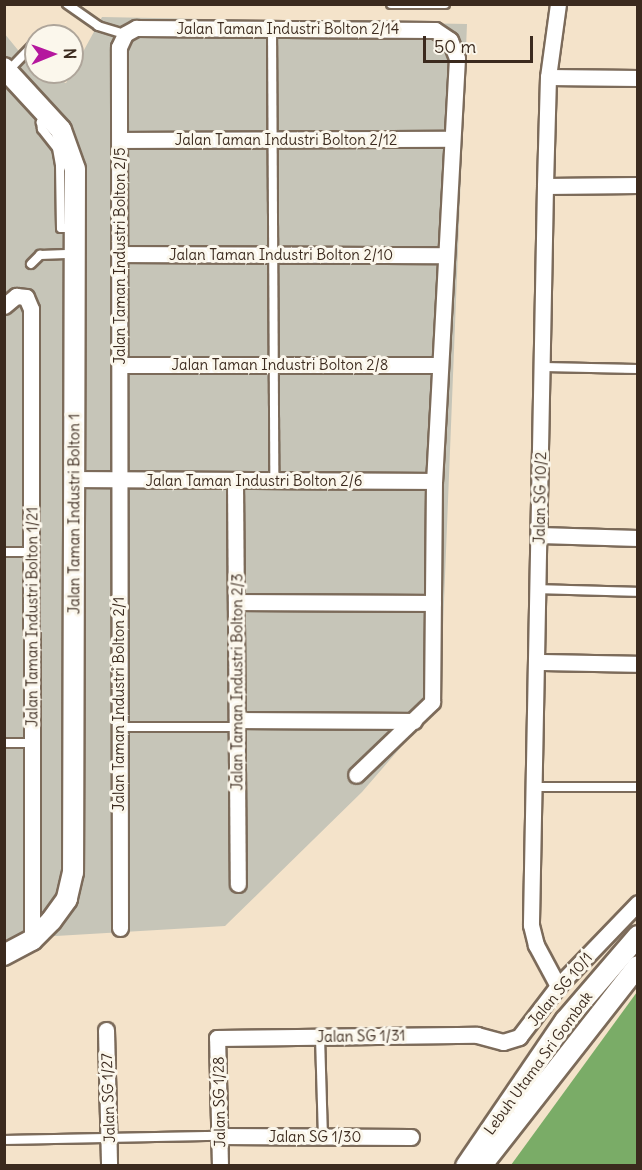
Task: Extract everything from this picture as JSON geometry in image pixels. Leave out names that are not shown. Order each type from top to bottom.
[{"type":"street","name":"Jalan SG 10/2","points":[[558,4],[548,77],[532,935],[558,986]]},
{"type":"street","name":"Jalan Taman Industri Bolton 2/14","points":[[125,34],[136,28],[272,27],[435,30],[450,40],[457,58],[451,139]]},
{"type":"street","name":"Jalan Taman Industri Bolton 2/5","points":[[118,480],[119,47],[125,34]]},
{"type":"street","name":"Jalan Taman Industri Bolton 1","points":[[4,955],[32,940],[67,899],[73,872],[75,254],[72,153],[61,130],[6,69]]},
{"type":"street","points":[[548,77],[638,78]]},
{"type":"street","points":[[356,775],[432,702],[434,481],[443,255],[451,139]]},
{"type":"street","name":"Jalan Taman Industri Bolton 2/12","points":[[120,140],[451,139]]},
{"type":"street","points":[[545,186],[638,185]]},
{"type":"street","name":"Jalan Taman Industri Bolton 2/10","points":[[119,254],[443,255]]},
{"type":"street","name":"Jalan Taman Industri Bolton 1/21","points":[[4,306],[16,296],[26,297],[31,309],[32,940]]},
{"type":"street","name":"Jalan Taman Industri Bolton 2/8","points":[[120,364],[440,365]]},
{"type":"street","name":"Jalan Taman Industri Bolton 2/6","points":[[74,479],[434,481]]},
{"type":"street","name":"Jalan Taman Industri Bolton 2/1","points":[[118,480],[120,928]]},
{"type":"street","name":"Jalan Taman Industri Bolton 2/3","points":[[235,480],[238,884]]},
{"type":"street","points":[[539,535],[638,538]]},
{"type":"street","points":[[237,602],[433,603]]},
{"type":"street","points":[[537,662],[638,664]]},
{"type":"street","points":[[238,723],[414,721]]},
{"type":"street","name":"Jalan SG 10/1","points":[[503,1042],[519,1037],[558,986],[638,903]]},
{"type":"street","name":"Lebuh Utama Sri Gombak","points":[[466,1166],[565,1021],[638,936]]},
{"type":"street","name":"Lebuh Utama Sri Gombak","points":[[481,1166],[638,966]]},
{"type":"street","name":"Jalan SG 1/27","points":[[106,1030],[109,1166]]},
{"type":"street","name":"Jalan SG 1/31","points":[[217,1038],[477,1035],[503,1042]]},
{"type":"street","name":"Jalan SG 1/28","points":[[217,1038],[220,1166]]},
{"type":"street","name":"Jalan SG 1/30","points":[[219,1136],[411,1137]]},
{"type":"lane","points":[[67,4],[98,26],[125,34]]},
{"type":"lane","points":[[391,4],[445,4]]},
{"type":"lane","points":[[272,27],[274,481]]},
{"type":"lane","points":[[6,69],[24,53]]},
{"type":"lane","points":[[31,264],[40,255],[75,254]]},
{"type":"lane","points":[[544,367],[638,369]]},
{"type":"lane","points":[[4,552],[32,552]]},
{"type":"lane","points":[[538,590],[638,592]]},
{"type":"lane","points":[[119,727],[238,723]]},
{"type":"lane","points":[[4,743],[32,743]]},
{"type":"lane","points":[[533,787],[638,787]]},
{"type":"lane","points":[[320,1037],[323,1137]]},
{"type":"lane","points":[[4,1140],[219,1136]]},
{"type":"shaded area","points":[[102,17],[467,24],[440,702],[362,792],[225,926],[5,939],[4,33],[24,57],[24,84],[84,84],[84,50]]},
{"type":"green space","points":[[637,992],[637,1165],[511,1165]]}]
